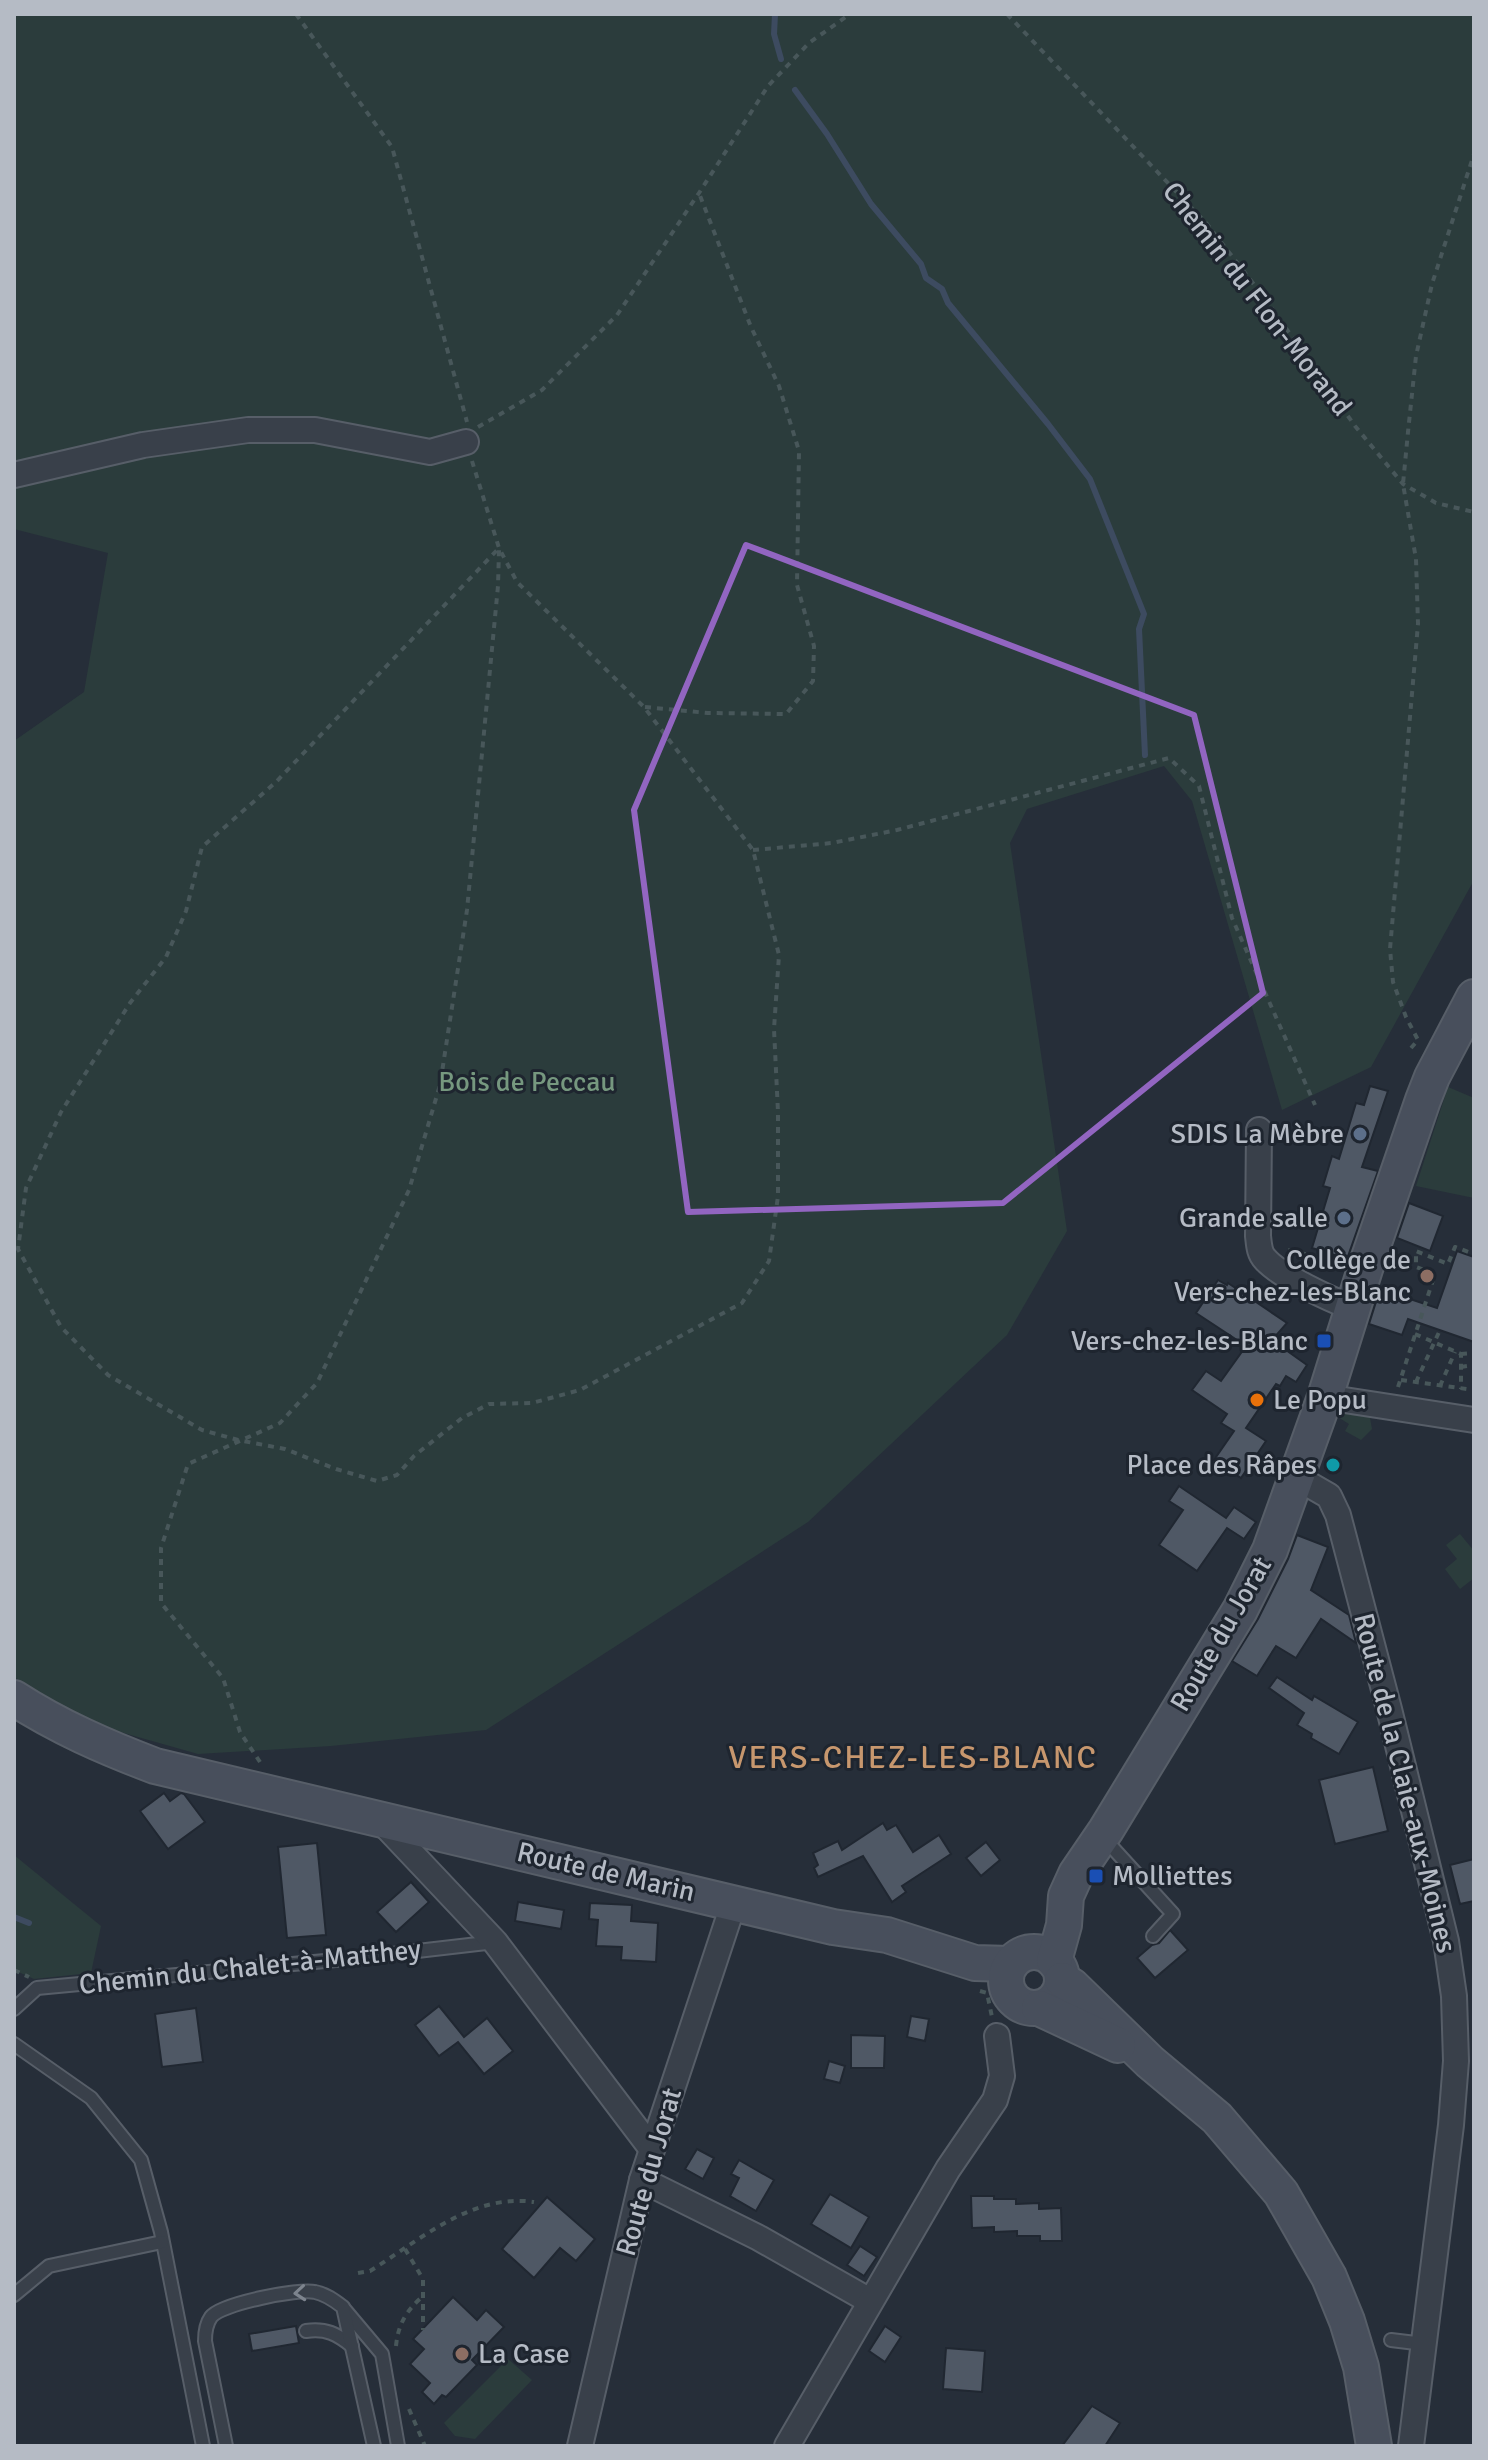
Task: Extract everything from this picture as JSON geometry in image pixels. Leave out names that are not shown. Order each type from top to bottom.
[{"type":"main road","name":"Route du Jorat","points":[[1023,1972],[1064,1925],[1066,1896],[1076,1874],[1240,1610],[1270,1550],[1325,1397],[1423,1100],[1474,997]]},
{"type":"main road","name":"Route de Marin","points":[[14,1698],[91,1742],[155,1766],[833,1927],[879,1949],[1023,1972]]},
{"type":"main road","points":[[1150,2062],[1039,2008],[1023,2006],[1010,1996],[1023,1972],[1072,1986],[1150,2062],[1217,2118],[1281,2193],[1329,2277],[1347,2321],[1361,2367],[1374,2446]]},
{"type":"street","points":[[14,475],[143,445],[248,430],[315,430],[430,452],[468,437]]},
{"type":"street","points":[[1259,1130],[1260,1252],[1274,1267],[1334,1301],[1353,1308]]},
{"type":"street","points":[[1325,1397],[1474,1420]]},
{"type":"street","name":"Route de la Claie-aux-Moines","points":[[1296,1477],[1329,1496],[1338,1515],[1438,1910],[1454,1996],[1456,2061],[1451,2125],[1411,2446]]},
{"type":"street","points":[[379,1819],[495,1942],[651,2148]]},
{"type":"street","name":"Route du Jorat","points":[[580,2446],[651,2148],[734,1902]]},
{"type":"street","points":[[787,2446],[948,2169],[995,2100],[1002,2076],[997,2036]]},
{"type":"street","points":[[642,2180],[759,2238],[870,2301]]},
{"type":"lane","points":[[1106,1830],[1111,1846],[1173,1914],[1153,1936]]},
{"type":"lane","name":"Chemin du Chalet-à-Matthey","points":[[14,2009],[37,1988],[495,1942]]},
{"type":"lane","points":[[14,2044],[91,2098],[141,2160],[162,2242],[203,2446]]},
{"type":"lane","points":[[14,2295],[49,2266],[162,2242]]},
{"type":"lane","points":[[226,2446],[205,2341],[210,2317],[225,2307],[306,2291],[329,2297],[343,2307],[382,2354],[398,2446]]},
{"type":"lane","points":[[343,2307],[374,2446]]},
{"type":"lane","points":[[306,2331],[317,2329],[336,2333],[352,2346]]},
{"type":"lane","points":[[1391,2340],[1424,2344]]},
{"type":"path","points":[[296,14],[392,147],[499,548],[517,582],[644,707],[753,850],[779,955],[774,1029],[778,1196],[769,1261],[742,1303],[580,1390],[532,1403],[489,1404],[462,1418],[414,1456],[397,1475],[377,1481],[285,1449],[202,1430],[108,1375],[61,1327],[18,1249],[26,1188],[61,1112],[130,1003],[166,957],[186,911],[202,847],[276,782],[499,548]]},
{"type":"path","points":[[468,437],[542,390],[617,315],[768,86],[809,43],[850,14]]},
{"type":"path","name":"Chemin du Flon-Morand","points":[[1007,14],[1207,224],[1266,300],[1355,426],[1403,484]]},
{"type":"path","name":"Chemin du Flon-Morand","points":[[1411,1048],[1418,1040],[1393,982],[1390,949],[1418,624],[1416,559],[1403,484],[1416,356],[1432,284],[1474,154]]},
{"type":"path","points":[[644,707],[708,713],[786,714],[813,681],[814,646],[797,585],[799,451],[779,386],[751,327],[699,193]]},
{"type":"path","points":[[1403,484],[1436,503],[1474,512]]},
{"type":"path","points":[[262,1764],[240,1732],[223,1678],[161,1603],[161,1548],[188,1464],[280,1423],[317,1383],[409,1190],[440,1085],[467,910],[499,548]]},
{"type":"path","points":[[753,850],[832,843],[897,830],[1169,758],[1199,786],[1232,918],[1315,1105]]},
{"type":"path","points":[[1397,1394],[1435,1274],[1416,1267],[1416,1251],[1448,1264],[1455,1247],[1474,1254]]},
{"type":"path","points":[[1296,1252],[1353,1266]]},
{"type":"path","points":[[1416,1382],[1440,1330]]},
{"type":"path","points":[[1415,1334],[1458,1353],[1474,1353]]},
{"type":"path","points":[[1458,1353],[1461,1389]]},
{"type":"path","points":[[1440,1386],[1458,1353]]},
{"type":"path","points":[[1461,1367],[1474,1365]]},
{"type":"path","points":[[1401,1380],[1474,1390]]},
{"type":"path","points":[[14,1970],[34,1979]]},
{"type":"path","points":[[997,2036],[987,1993],[1023,1972]]},
{"type":"path","points":[[358,2273],[370,2271],[462,2213],[512,2199],[534,2202]]},
{"type":"path","points":[[405,2249],[423,2279],[423,2330]]},
{"type":"path","points":[[396,2349],[402,2321],[422,2297]]},
{"type":"path","points":[[408,2405],[425,2446]]},
{"type":"highlighted area","points":[[746,545],[1194,715],[1263,993],[1003,1203],[688,1212],[634,810]]},
{"type":"green space","name":"Bois de Peccau","points":[[14,14],[1474,14],[1474,880],[1371,1067],[1282,1110],[1192,801],[1164,766],[1027,809],[1010,843],[1067,1231],[1007,1335],[808,1522],[486,1730],[331,1746],[198,1754],[85,1722],[14,1677],[14,741],[84,692],[108,553],[14,529]]},
{"type":"green space","points":[[1448,1087],[1474,1098],[1474,1198],[1416,1186]]},
{"type":"green space","points":[[1330,1412],[1369,1412],[1372,1429],[1361,1440],[1345,1431],[1349,1424]]},
{"type":"green space","points":[[1460,1534],[1474,1551],[1474,1578],[1460,1589],[1445,1569],[1457,1559],[1446,1545]]},
{"type":"green space","points":[[14,1855],[101,1926],[91,1973],[34,1979],[14,1970]]},
{"type":"green space","points":[[508,2359],[532,2380],[475,2439],[455,2436],[444,2423]]},
{"type":"building","name":"Grande salle","points":[[1370,1086],[1388,1091],[1362,1167],[1378,1171],[1347,1259],[1312,1248],[1330,1188],[1323,1186],[1332,1156],[1339,1159],[1356,1103],[1364,1105]]},
{"type":"building","points":[[1409,1203],[1443,1216],[1430,1251],[1397,1238]]},
{"type":"building","points":[[1457,1251],[1474,1257],[1474,1342],[1408,1319],[1402,1335],[1369,1324],[1380,1289],[1437,1308]]},
{"type":"building","points":[[1218,1280],[1228,1283],[1287,1323],[1272,1340],[1307,1365],[1296,1382],[1286,1376],[1280,1386],[1276,1384],[1246,1428],[1266,1441],[1241,1478],[1214,1460],[1234,1431],[1221,1423],[1227,1414],[1192,1390],[1206,1371],[1221,1381],[1246,1346],[1196,1313]]},
{"type":"building","points":[[1179,1486],[1226,1518],[1234,1507],[1256,1522],[1244,1539],[1227,1528],[1197,1571],[1159,1545],[1183,1510],[1169,1501]]},
{"type":"building","points":[[1297,1535],[1328,1547],[1311,1590],[1349,1615],[1356,1643],[1321,1619],[1296,1658],[1276,1646],[1257,1676],[1232,1661],[1258,1619]]},
{"type":"building","points":[[1277,1677],[1312,1700],[1314,1696],[1358,1722],[1339,1754],[1311,1738],[1312,1734],[1297,1725],[1304,1713],[1269,1688]]},
{"type":"building","points":[[1373,1767],[1388,1831],[1335,1844],[1319,1780]]},
{"type":"building","points":[[164,1793],[170,1801],[184,1794],[205,1822],[168,1849],[140,1811]]},
{"type":"building","points":[[883,1823],[887,1830],[896,1825],[913,1852],[939,1835],[951,1854],[902,1886],[906,1892],[892,1902],[863,1856],[818,1877],[814,1868],[818,1865],[813,1853],[838,1841],[842,1850]]},
{"type":"building","points":[[986,1842],[1000,1860],[981,1876],[966,1858]]},
{"type":"building","points":[[317,1843],[326,1935],[287,1938],[278,1847]]},
{"type":"building","points":[[1474,1859],[1474,1901],[1460,1904],[1450,1865]]},
{"type":"building","points":[[411,1882],[429,1902],[396,1932],[377,1912]]},
{"type":"building","points":[[518,1902],[564,1910],[561,1929],[515,1921]]},
{"type":"building","points":[[590,1903],[632,1905],[631,1921],[658,1923],[656,1962],[621,1960],[622,1947],[596,1946],[598,1920],[589,1919]]},
{"type":"building","points":[[1170,1930],[1188,1950],[1155,1978],[1137,1958],[1159,1943]]},
{"type":"building","points":[[439,2006],[464,2037],[487,2018],[513,2051],[484,2074],[458,2042],[439,2056],[415,2025]]},
{"type":"building","points":[[196,2008],[203,2062],[162,2067],[155,2014]]},
{"type":"building","points":[[911,2016],[929,2019],[925,2041],[907,2037]]},
{"type":"building","points":[[851,2035],[885,2036],[884,2068],[851,2068]]},
{"type":"building","points":[[829,2061],[845,2066],[840,2083],[824,2079]]},
{"type":"building","points":[[697,2149],[714,2158],[703,2179],[685,2169]]},
{"type":"building","points":[[739,2160],[774,2180],[756,2211],[730,2196],[739,2178],[731,2174]]},
{"type":"building","points":[[830,2194],[869,2217],[851,2248],[811,2224]]},
{"type":"building","points":[[971,2196],[1016,2199],[1016,2204],[1039,2203],[1039,2209],[1061,2208],[1062,2241],[1040,2241],[1040,2236],[1017,2236],[1017,2231],[994,2232],[994,2227],[972,2228]]},
{"type":"building","points":[[547,2197],[595,2239],[576,2261],[560,2248],[534,2278],[502,2249]]},
{"type":"building","points":[[860,2246],[877,2257],[864,2276],[847,2265]]},
{"type":"building","points":[[453,2297],[477,2320],[486,2310],[504,2327],[472,2360],[477,2365],[446,2397],[442,2395],[434,2404],[422,2392],[430,2383],[410,2364],[424,2349],[413,2339]]},
{"type":"building","points":[[296,2326],[299,2343],[252,2351],[249,2334]]},
{"type":"building","points":[[885,2326],[901,2337],[885,2362],[869,2351]]},
{"type":"building","points":[[946,2348],[985,2351],[982,2392],[943,2389]]},
{"type":"building","points":[[1092,2406],[1120,2423],[1105,2446],[1062,2446]]},
{"type":"waterway","points":[[775,14],[774,34],[781,59]]},
{"type":"waterway","points":[[795,90],[871,204],[921,264],[926,278],[942,289],[948,303],[1090,479],[1144,614],[1139,629],[1145,755]]},
{"type":"waterway","points":[[14,1917],[29,1923]]},
{"type":"place","name":"SDIS La Mèbre","points":[[1360,1134]]},
{"type":"place","name":"Grande salle","points":[[1344,1218]]},
{"type":"place","name":"Collège de Vers-chez-les-Blanc","points":[[1427,1276]]},
{"type":"place","name":"Vers-chez-les-Blanc","points":[[1324,1341]]},
{"type":"place","name":"Le Popu","points":[[1257,1400]]},
{"type":"place","name":"Place des Râpes","points":[[1333,1465]]},
{"type":"place","name":"Molliettes","points":[[1096,1876]]},
{"type":"place","name":"La Case","points":[[462,2354]]},
{"type":"district","name":"VERS-CHEZ-LES-BLANC","points":[[913,1757]]}]
